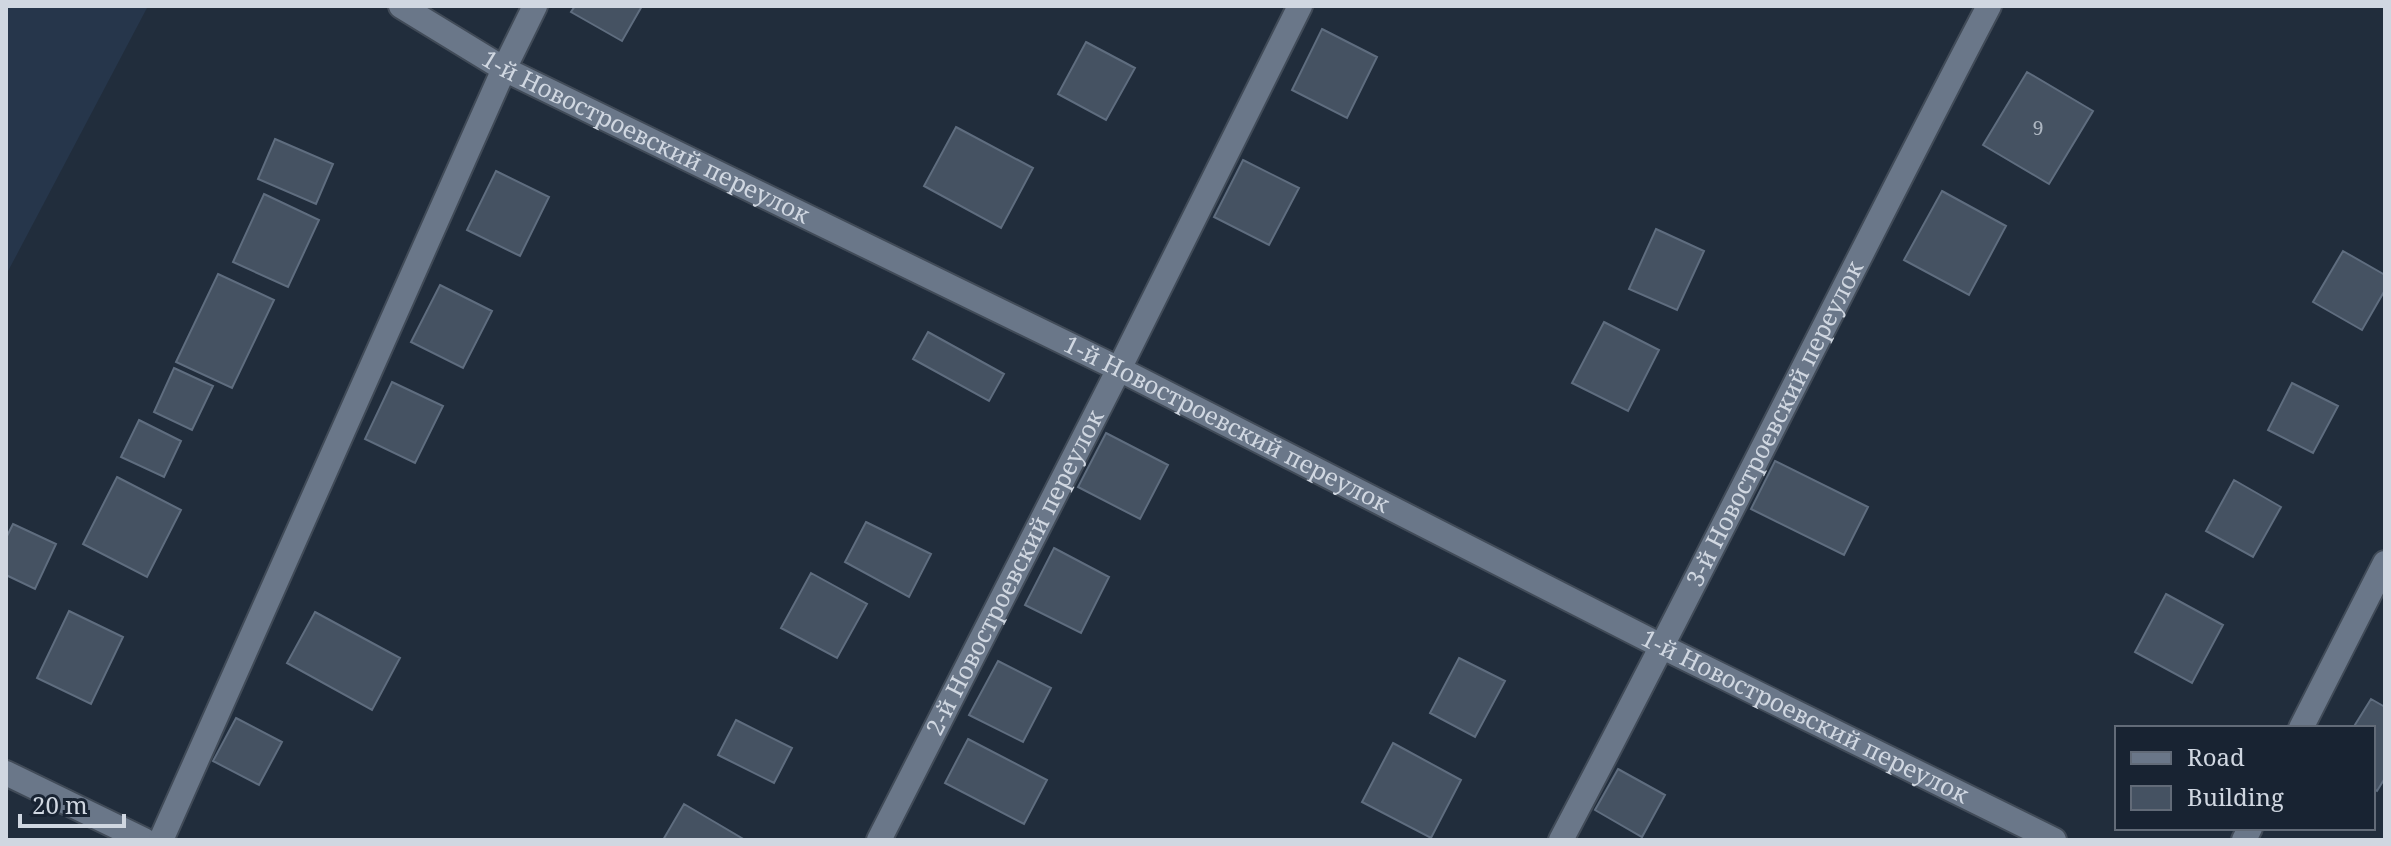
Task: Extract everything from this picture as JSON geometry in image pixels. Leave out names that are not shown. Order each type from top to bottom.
[{"type":"street","name":"1-й Новостроевский переулок","points":[[401,6],[504,69],[1119,369],[1663,647],[2054,840]]},
{"type":"street","points":[[161,840],[504,69],[535,6]]},
{"type":"street","name":"2-й Новостроевский переулок","points":[[879,840],[1300,6]]},
{"type":"street","name":"3-й Новостроевский переулок","points":[[1561,840],[1663,647],[1989,6]]},
{"type":"street","points":[[2302,726],[2385,563]]},
{"type":"street","points":[[6,773],[144,840]]},
{"type":"shaded area","points":[[6,6],[148,6],[6,275]]},
{"type":"building","points":[[575,6],[642,6],[622,41],[571,12]]},
{"type":"building","points":[[1322,29],[1377,57],[1347,118],[1292,90]]},
{"type":"building","points":[[1086,42],[1135,68],[1106,120],[1058,94]]},
{"type":"building","points":[[2027,72],[2093,111],[2049,184],[1983,145]]},
{"type":"building","points":[[956,127],[1033,168],[1001,228],[924,186]]},
{"type":"building","points":[[275,139],[333,164],[316,204],[258,179]]},
{"type":"building","points":[[1243,160],[1299,188],[1269,245],[1214,217]]},
{"type":"building","points":[[496,171],[549,197],[520,256],[467,230]]},
{"type":"building","points":[[1942,191],[2006,226],[1969,295],[1904,260]]},
{"type":"building","points":[[264,194],[319,220],[288,287],[233,262]]},
{"type":"building","points":[[1656,229],[1704,251],[1677,310],[1629,289]]},
{"type":"building","points":[[2343,251],[2385,275],[2385,290],[2362,330],[2313,302]]},
{"type":"building","points":[[218,274],[274,300],[232,388],[176,362]]},
{"type":"building","points":[[440,285],[492,311],[463,368],[411,342]]},
{"type":"building","points":[[1604,322],[1659,350],[1628,411],[1572,383]]},
{"type":"building","points":[[928,332],[1004,374],[989,401],[913,359]]},
{"type":"building","points":[[174,368],[213,386],[192,430],[154,412]]},
{"type":"building","points":[[392,382],[443,406],[415,463],[365,439]]},
{"type":"building","points":[[2292,383],[2338,406],[2313,453],[2268,430]]},
{"type":"building","points":[[139,420],[181,441],[164,477],[121,457]]},
{"type":"building","points":[[1106,433],[1168,465],[1140,519],[1078,487]]},
{"type":"building","points":[[1775,461],[1868,507],[1844,555],[1751,509]]},
{"type":"building","points":[[117,477],[181,510],[147,577],[83,544]]},
{"type":"building","points":[[2234,480],[2281,507],[2253,557],[2206,531]]},
{"type":"building","points":[[866,522],[931,554],[909,597],[845,562]]},
{"type":"building","points":[[13,524],[56,544],[35,589],[6,575],[6,538]]},
{"type":"building","points":[[1054,548],[1109,577],[1081,633],[1025,605]]},
{"type":"building","points":[[811,573],[867,604],[837,658],[781,628]]},
{"type":"building","points":[[2166,594],[2223,625],[2192,683],[2135,652]]},
{"type":"building","points":[[69,611],[123,637],[91,704],[37,678]]},
{"type":"building","points":[[315,612],[400,658],[372,710],[287,663]]},
{"type":"building","points":[[1459,658],[1505,681],[1475,737],[1430,713]]},
{"type":"building","points":[[998,661],[1051,688],[1023,742],[969,715]]},
{"type":"building","points":[[2371,699],[2385,707],[2385,778],[2377,791],[2375,726],[2354,726]]},
{"type":"building","points":[[236,718],[282,742],[259,785],[213,761]]},
{"type":"building","points":[[736,720],[792,748],[774,783],[718,755]]},
{"type":"building","points":[[968,739],[1047,780],[1024,824],[945,783]]},
{"type":"building","points":[[1393,743],[1461,780],[1431,838],[1362,802]]},
{"type":"building","points":[[1618,769],[1665,795],[1642,837],[1595,810]]},
{"type":"building","points":[[684,804],[745,840],[663,840]]}]
